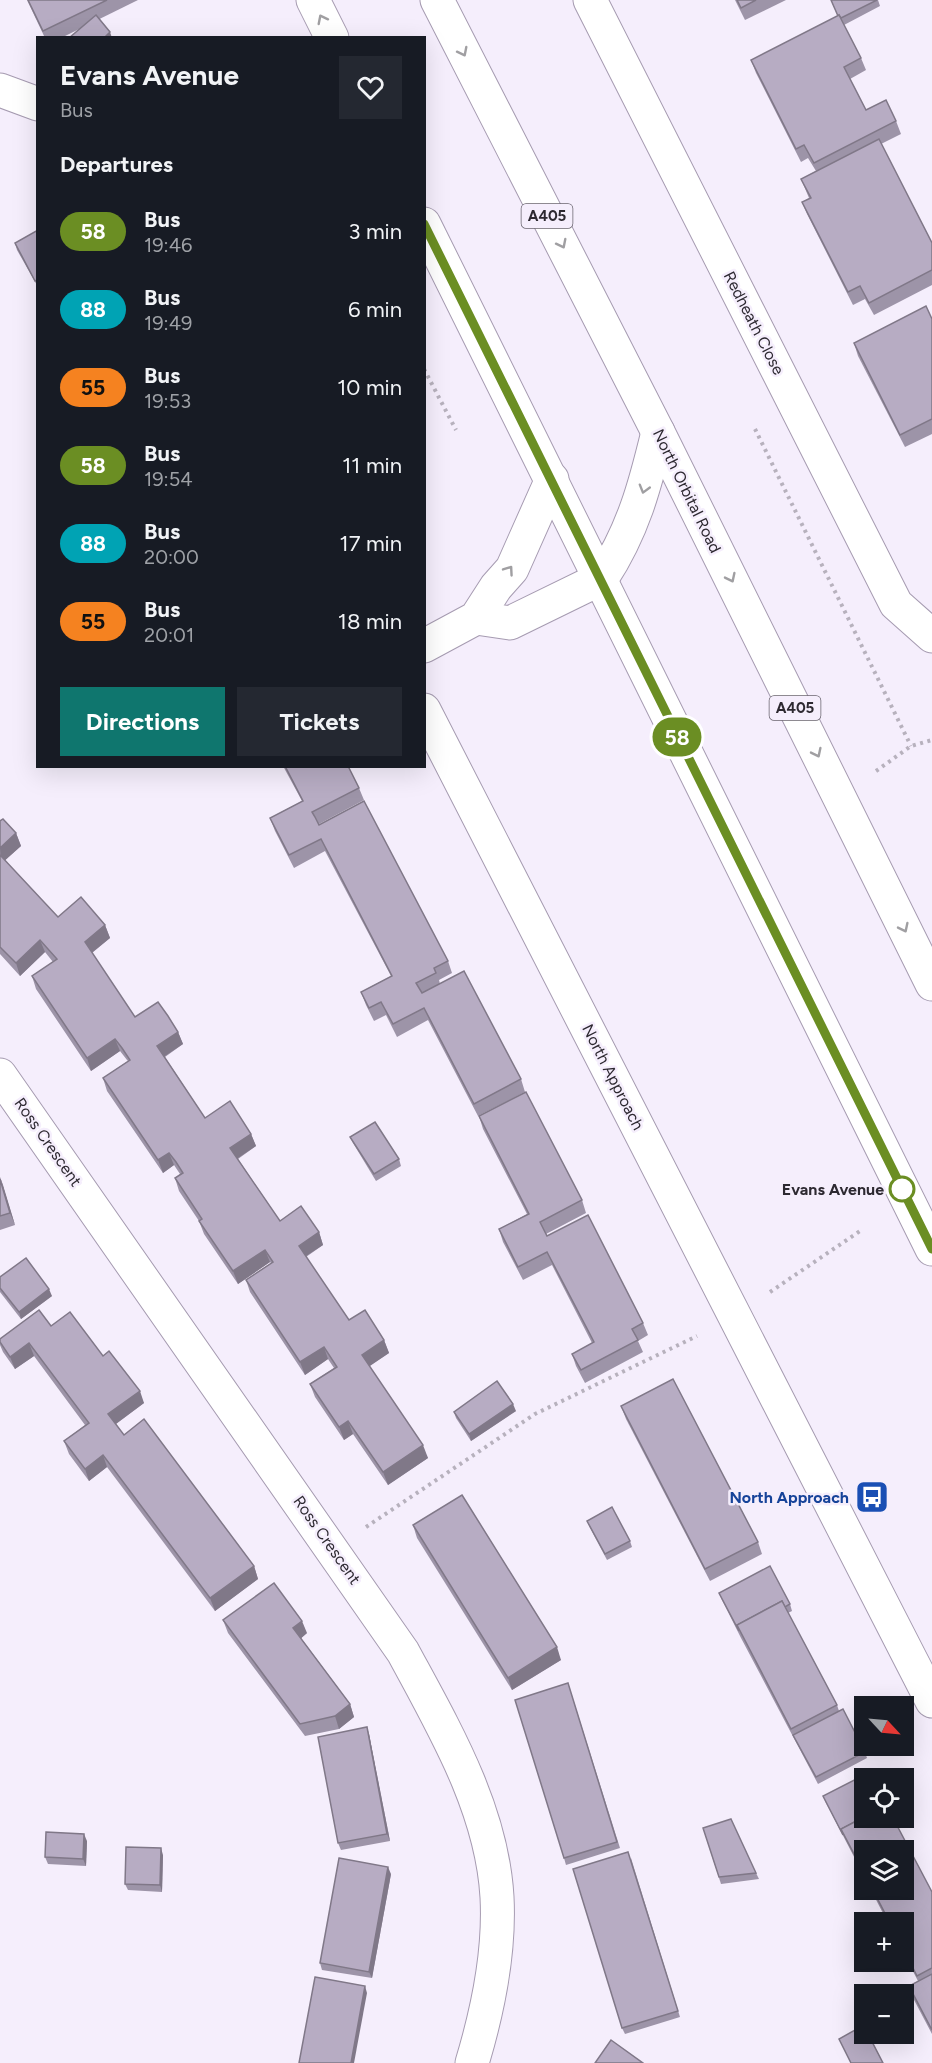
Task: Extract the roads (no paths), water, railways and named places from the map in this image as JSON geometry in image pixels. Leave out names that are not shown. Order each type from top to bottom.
[{"type":"main road","points":[[313,0],[331,36]]},
{"type":"main road","name":"North Orbital Road","points":[[437,0],[658,432],[932,984]]},
{"type":"main road","name":"Redheath Close","points":[[590,0],[896,603],[932,636]]},
{"type":"main road","points":[[0,90],[36,103]]},
{"type":"main road","points":[[426,228],[602,578],[701,786],[932,1249]]},
{"type":"main road","points":[[476,618],[510,623],[602,578],[622,548],[644,491],[658,432]]},
{"type":"main road","points":[[426,645],[476,618],[496,587],[512,568],[552,479]]},
{"type":"main road","name":"North Approach","points":[[426,714],[932,1701]]},
{"type":"main road","name":"Ross Crescent","points":[[0,1075],[404,1652],[448,1735],[471,1789],[488,1843],[497,1896],[496,1949],[488,2007],[472,2063]]},
{"type":"place","name":"Evans Avenue","points":[[902,1189]]},
{"type":"place","name":"North Approach","points":[[872,1497]]}]
